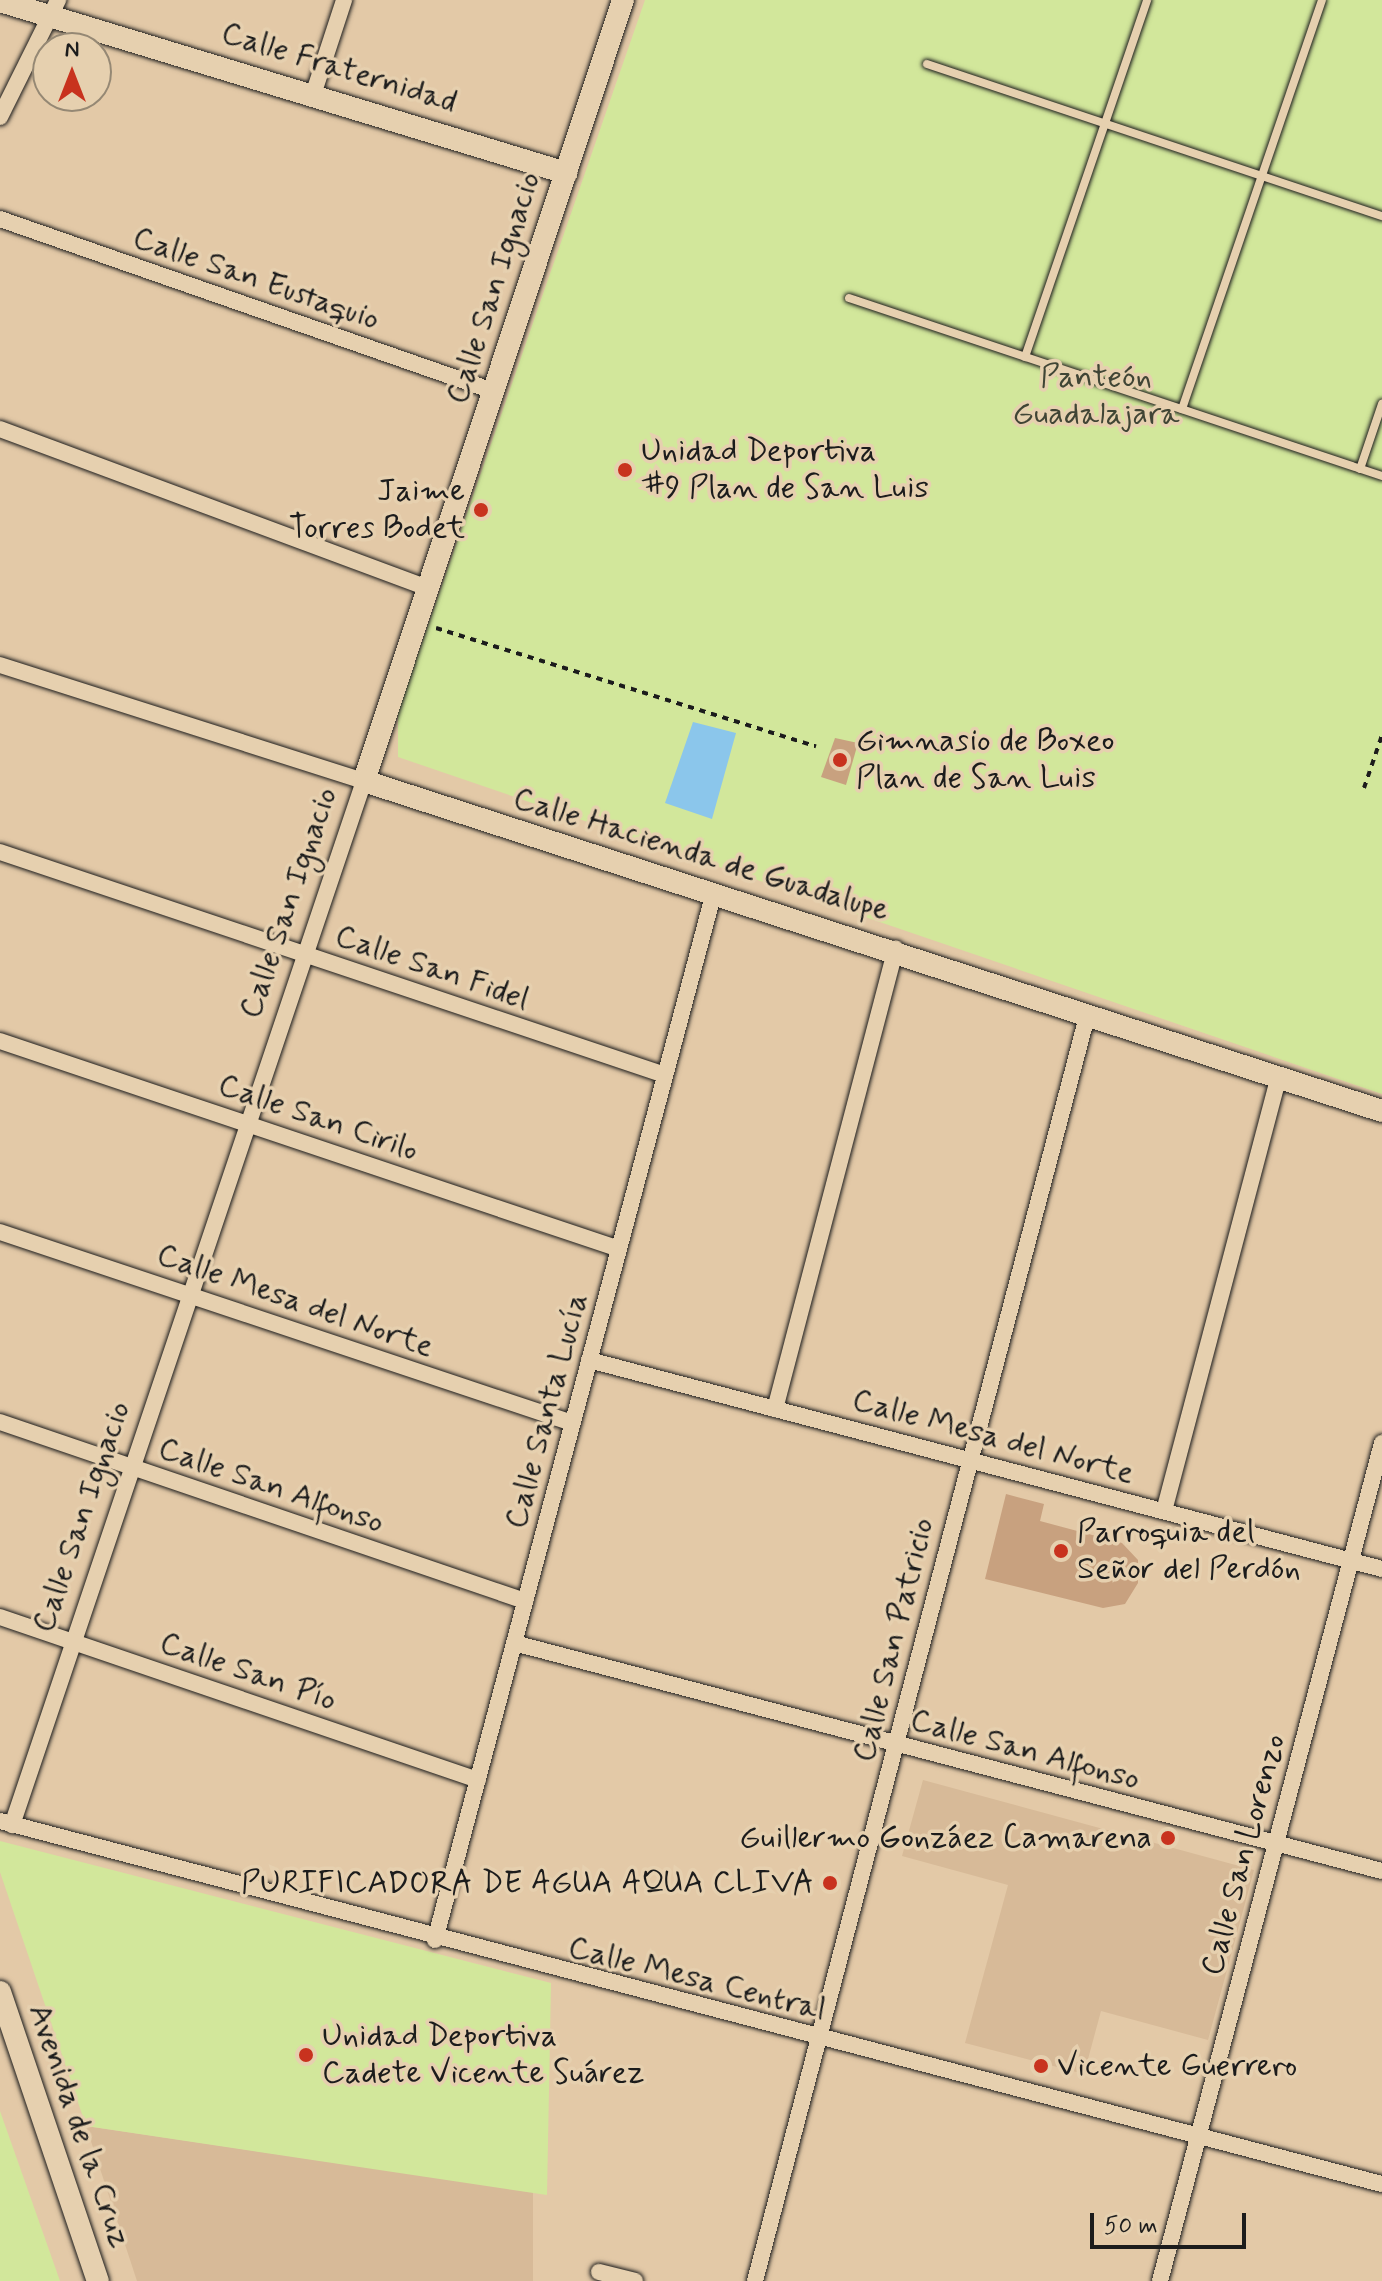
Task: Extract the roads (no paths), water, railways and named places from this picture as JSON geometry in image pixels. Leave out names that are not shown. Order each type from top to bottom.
[{"type":"street","points":[[314,92],[344,0]]},
{"type":"street","name":"Calle San Ignacio","points":[[6,1823],[74,1643],[623,0]]},
{"type":"street","name":"Calle Fraternidad","points":[[0,1],[55,7],[566,173]]},
{"type":"street","points":[[0,117],[55,7]]},
{"type":"street","name":"Calle San Eustaquio","points":[[0,219],[493,391]]},
{"type":"street","points":[[0,429],[428,588]]},
{"type":"street","name":"Calle Hacienda de Guadalupe","points":[[0,665],[713,896],[896,949],[1382,1111]]},
{"type":"street","name":"Calle San Fidel","points":[[0,852],[665,1075]]},
{"type":"street","name":"Calle Santa Lucía","points":[[435,1940],[713,896]]},
{"type":"street","points":[[775,1409],[896,949]]},
{"type":"street","name":"Calle San Patricio","points":[[755,2281],[1088,1013]]},
{"type":"street","name":"Calle San Cirilo","points":[[0,1041],[619,1249]]},
{"type":"street","points":[[1164,1511],[1278,1078]]},
{"type":"street","name":"Calle Mesa del Norte","points":[[0,1232],[572,1423]]},
{"type":"street","name":"Calle Mesa del Norte","points":[[589,1360],[1382,1569]]},
{"type":"street","name":"Calle San Alfonso","points":[[0,1422],[525,1601]]},
{"type":"street","name":"Calle San Lorenzo","points":[[1160,2281],[1382,1443]]},
{"type":"street","name":"Calle San Pío","points":[[0,1617],[478,1780]]},
{"type":"street","name":"Calle San Alfonso","points":[[514,1643],[1382,1871]]},
{"type":"street","name":"Calle Mesa Central","points":[[6,1823],[435,1940],[1382,2184]]},
{"type":"street","name":"Avenida de la Cruz","points":[[0,1992],[98,2281]]},
{"type":"street","points":[[599,2272],[635,2281]]},
{"type":"lane","points":[[1025,357],[1147,0]]},
{"type":"lane","points":[[1182,409],[1322,0]]},
{"type":"lane","points":[[927,64],[1382,216]]},
{"type":"lane","points":[[849,298],[1382,476]]},
{"type":"lane","points":[[1360,469],[1382,404]]},
{"type":"water","points":[[693,722],[736,733],[712,819],[665,803]]},
{"type":"place","name":"Unidad Deportiva #9 Plan de San Luis","points":[[625,470]]},
{"type":"place","name":"Jaime Torres Bodet","points":[[481,510]]},
{"type":"place","name":"Gimnasio de Boxeo Plan de San Luis","points":[[840,760]]},
{"type":"place","name":"Parroquia del Señor del Perdón","points":[[1061,1551]]},
{"type":"place","name":"Guillermo Gonzáez Camarena","points":[[1168,1838]]},
{"type":"place","name":"PURIFICADORA DE AGUA AQUA CLIVA","points":[[830,1883]]},
{"type":"place","name":"Unidad Deportiva Cadete Vicente Suárez","points":[[306,2055]]},
{"type":"place","name":"Vicente Guerrero","points":[[1041,2066]]},
{"type":"park label","name":"Panteón Guadalajara","points":[[1096,396]]}]
